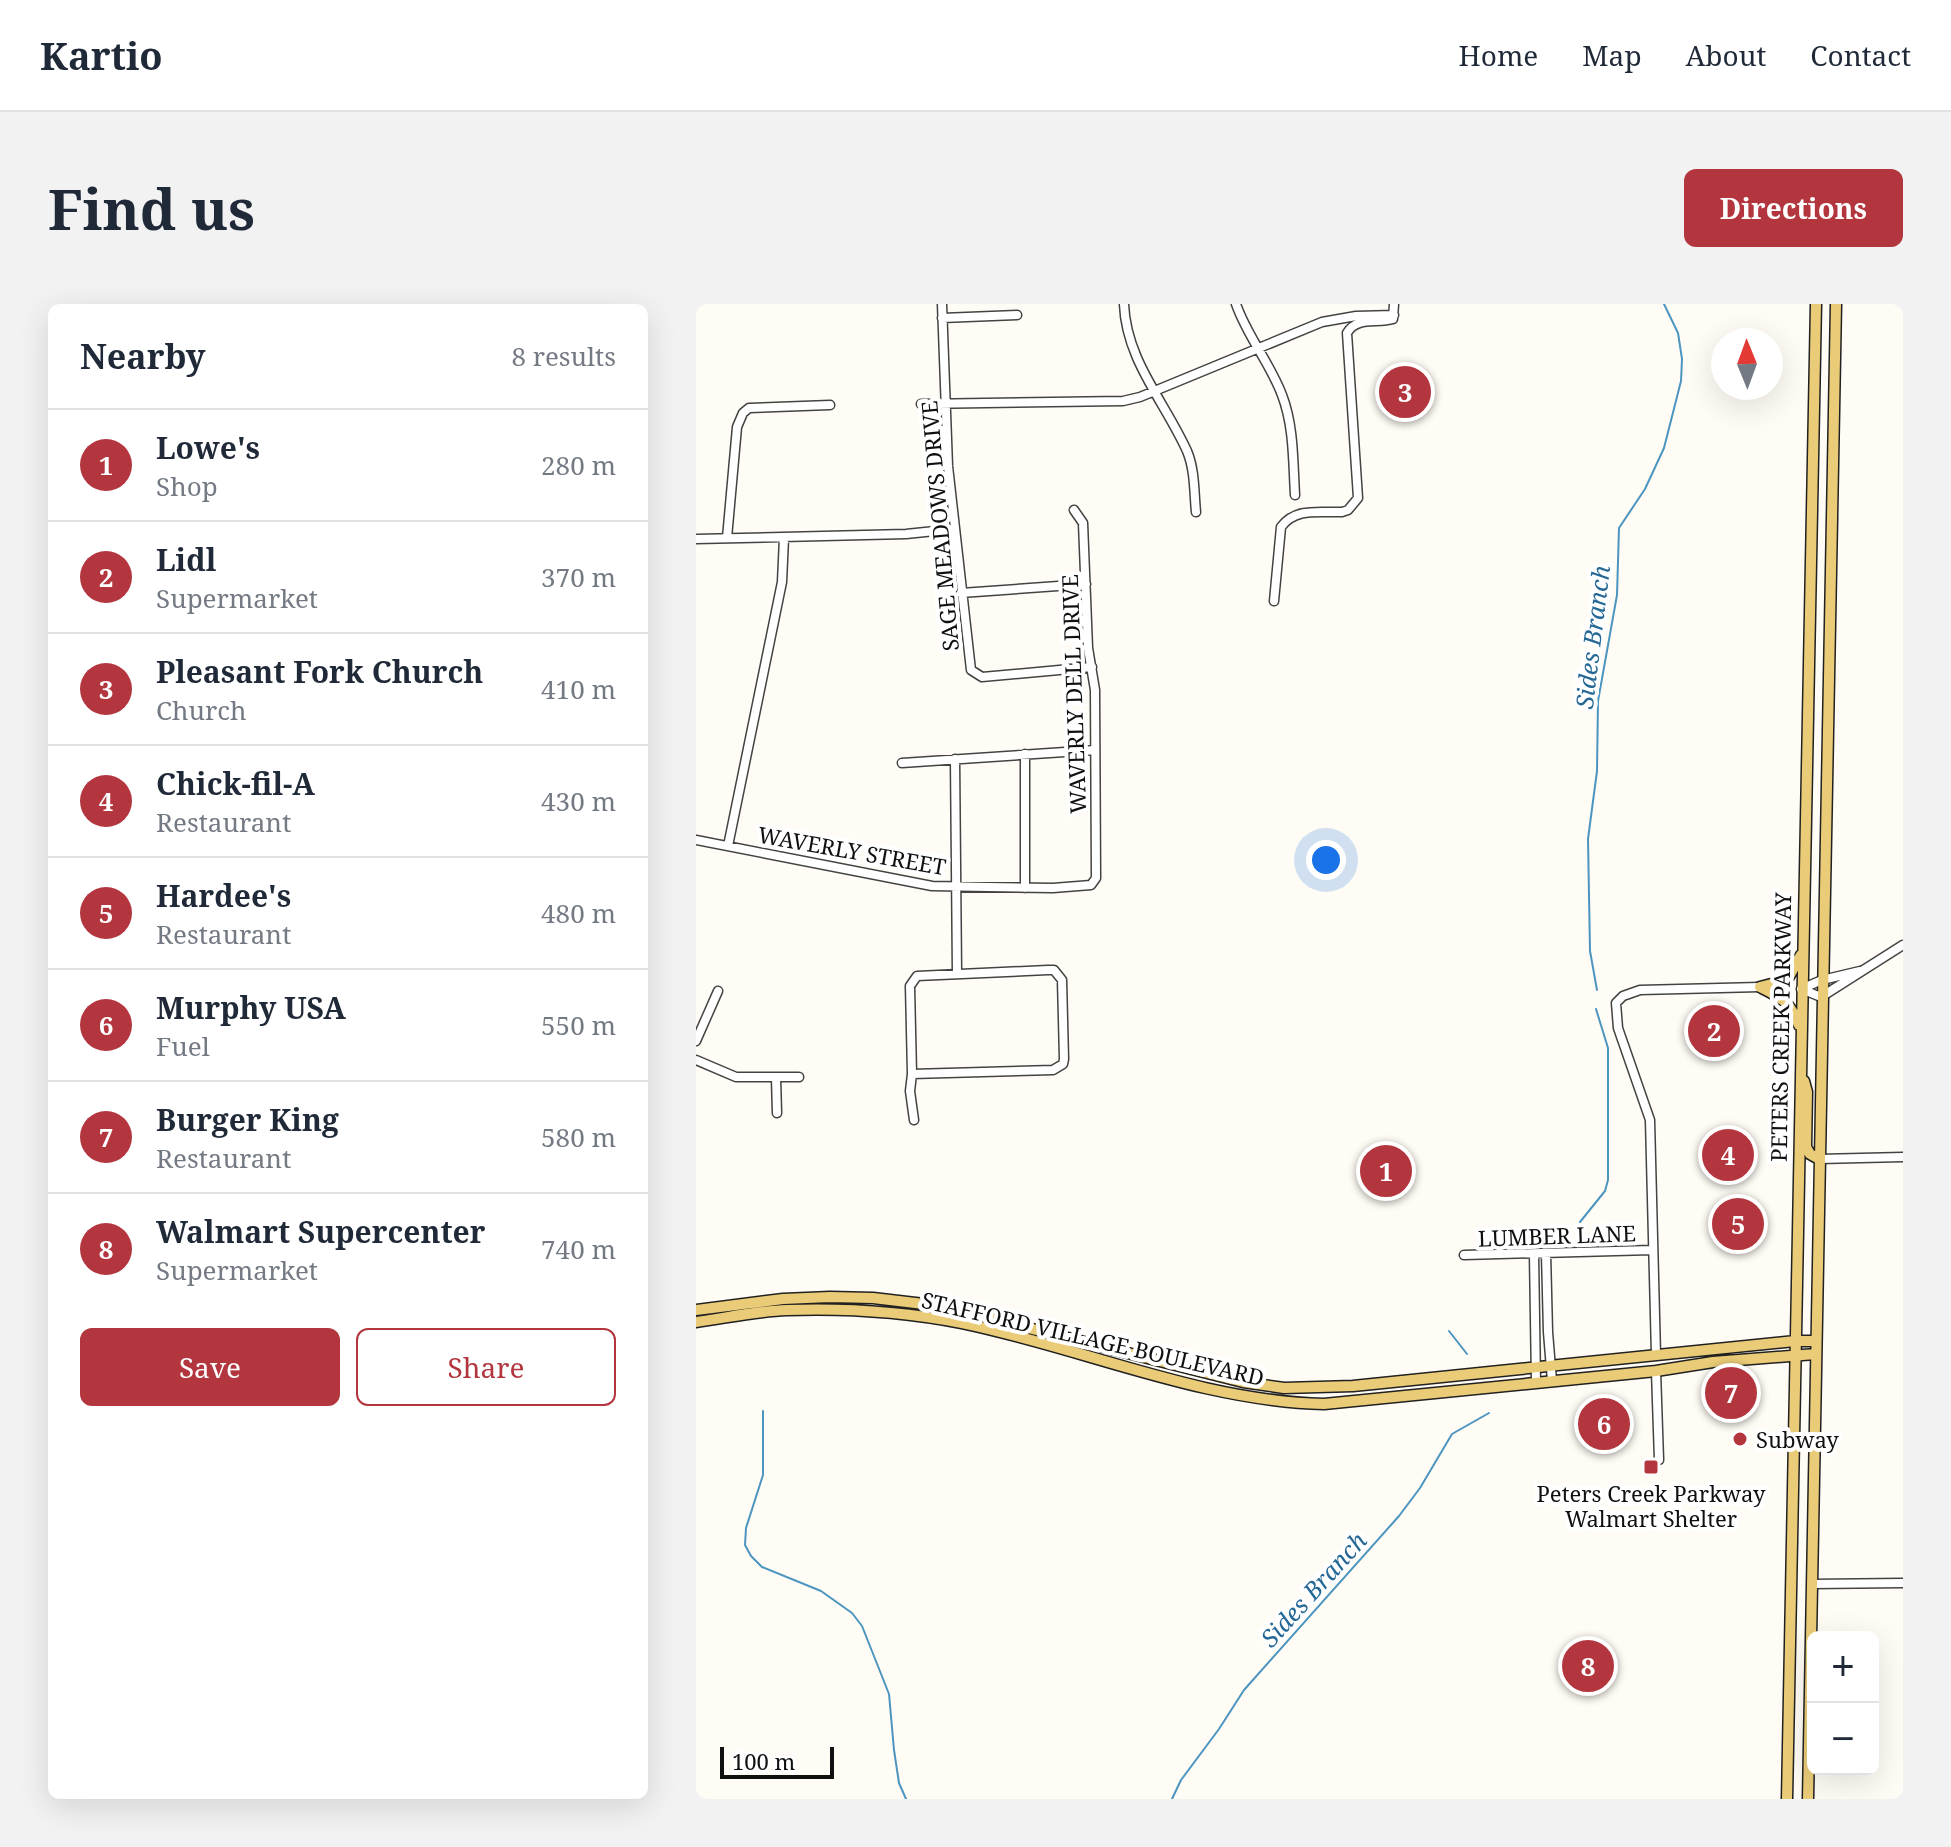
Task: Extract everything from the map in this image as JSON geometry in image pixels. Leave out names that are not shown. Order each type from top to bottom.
[{"type":"main road","name":"PETERS CREEK PARKWAY","points":[[1808,1799],[1836,304]]},
{"type":"main road","name":"PETERS CREEK PARKWAY","points":[[1787,1799],[1816,305]]},
{"type":"main road","points":[[1760,987],[1787,980],[1802,954]]},
{"type":"main road","points":[[1760,987],[1781,996],[1801,1028]]},
{"type":"main road","points":[[1800,1067],[1807,1092],[1806,1147],[1810,1154],[1819,1159]]},
{"type":"main road","name":"STAFFORD VILLAGE BOULEVARD","points":[[696,1310],[783,1299],[830,1297],[873,1298],[941,1306],[1243,1382],[1284,1388],[1353,1386],[1816,1341]]},
{"type":"main road","name":"STAFFORD VILLAGE BOULEVARD","points":[[696,1322],[784,1310],[900,1314],[964,1324],[1230,1394],[1324,1404],[1815,1354]]},
{"type":"street","name":"SAGE MEADOWS DRIVE","points":[[942,304],[954,529],[969,664],[975,674],[982,677],[1092,667]]},
{"type":"street","points":[[1124,304],[1130,342],[1190,463],[1196,512]]},
{"type":"street","points":[[1236,304],[1275,378],[1287,411],[1295,495]]},
{"type":"street","points":[[1274,601],[1281,527],[1286,520],[1302,512],[1342,512],[1348,510],[1358,498],[1347,333],[1356,323],[1390,321],[1394,315],[1394,304]]},
{"type":"street","points":[[942,318],[1017,315]]},
{"type":"street","points":[[921,404],[1123,401],[1155,391],[1322,322],[1356,316],[1394,315]]},
{"type":"street","points":[[727,538],[737,427],[743,413],[755,407],[830,405]]},
{"type":"street","name":"WAVERLY DELL DRIVE","points":[[1074,510],[1083,523],[1088,648],[1095,690],[1096,878]]},
{"type":"street","points":[[696,539],[906,534],[954,529]]},
{"type":"street","points":[[728,846],[782,582],[784,538]]},
{"type":"street","points":[[961,593],[1086,584]]},
{"type":"street","points":[[902,763],[1095,750]]},
{"type":"street","points":[[1025,754],[1025,888]]},
{"type":"street","points":[[955,759],[957,974]]},
{"type":"street","name":"WAVERLY STREET","points":[[696,840],[898,881],[955,887],[1080,887],[1091,885],[1096,878]]},
{"type":"street","points":[[1801,989],[1821,997],[1903,945]]},
{"type":"street","points":[[912,1074],[1053,1070],[1063,1064],[1062,980],[1059,973],[1048,970],[957,974],[923,976],[913,980],[910,986],[910,1091],[914,1120]]},
{"type":"street","points":[[1801,989],[1822,980],[1865,970]]},
{"type":"street","points":[[1656,1355],[1650,1120],[1618,1028],[1616,1003],[1623,996],[1640,990],[1760,987]]},
{"type":"street","points":[[696,1041],[718,991]]},
{"type":"street","points":[[696,1060],[736,1077],[799,1077]]},
{"type":"street","points":[[776,1078],[777,1113]]},
{"type":"street","points":[[1819,1159],[1903,1157]]},
{"type":"street","name":"LUMBER LANE","points":[[1464,1255],[1652,1250]]},
{"type":"street","points":[[1546,1253],[1552,1381]]},
{"type":"street","points":[[1534,1254],[1536,1382]]},
{"type":"street","points":[[1534,1310],[1547,1310]]},
{"type":"street","points":[[1656,1371],[1659,1460]]},
{"type":"street","points":[[1812,1584],[1903,1583]]},
{"type":"waterway","name":"Sides Branch","points":[[1597,990],[1590,951],[1588,839],[1597,771],[1598,701],[1617,595],[1619,528],[1645,489],[1664,448],[1681,381],[1678,333],[1664,304]]},
{"type":"waterway","name":"Sides Branch","points":[[1580,1222],[1605,1191],[1608,1180],[1608,1048],[1596,1009]]},
{"type":"waterway","name":"Sides Branch","points":[[1449,1331],[1467,1354]]},
{"type":"waterway","points":[[763,1411],[763,1475],[746,1528],[745,1545],[762,1567],[821,1591],[852,1613],[862,1626],[889,1694],[899,1783],[906,1799]]},
{"type":"waterway","name":"Sides Branch","points":[[1172,1799],[1181,1780],[1244,1690],[1399,1516],[1420,1488],[1452,1434],[1489,1413]]},
{"type":"place","name":"Pleasant Fork Church","points":[[1405,392]]},
{"type":"place","name":"Lidl","points":[[1714,1031]]},
{"type":"place","name":"Chick-fil-A","points":[[1728,1155]]},
{"type":"place","name":"Lowe's","points":[[1386,1171]]},
{"type":"place","name":"Hardee's","points":[[1738,1224]]},
{"type":"place","name":"Burger King","points":[[1731,1393]]},
{"type":"place","name":"Murphy USA","points":[[1604,1424]]},
{"type":"place","name":"Subway","points":[[1740,1439]]},
{"type":"place","name":"Peters Creek Parkway Walmart Shelter","points":[[1651,1467]]},
{"type":"place","name":"Walmart Supercenter","points":[[1588,1666]]}]
